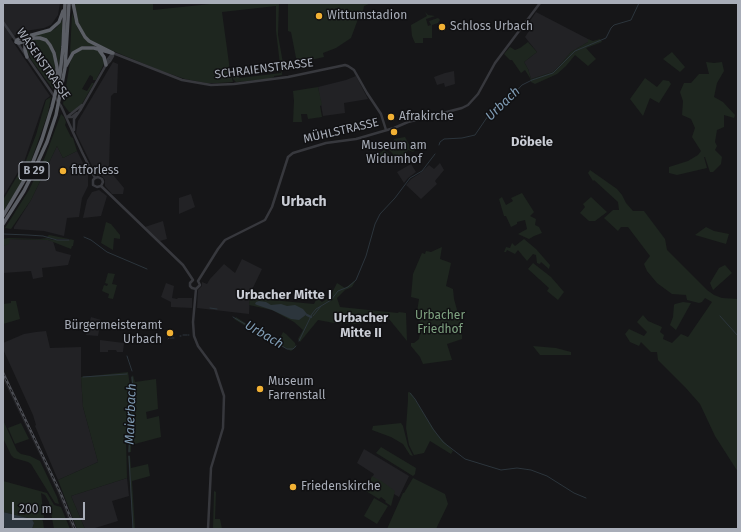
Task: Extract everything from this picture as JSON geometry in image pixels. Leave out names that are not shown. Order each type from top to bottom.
[{"type":"highway","name":"B 29","points":[[3,224],[32,175],[47,142],[56,114],[65,68],[69,3]]},
{"type":"highway","points":[[73,3],[77,23],[85,37],[113,53]]},
{"type":"highway","name":"B 29","points":[[3,216],[29,172],[42,139],[52,107],[63,47],[65,4]]},
{"type":"highway","points":[[16,42],[21,38],[42,33],[55,27],[65,4]]},
{"type":"highway","points":[[16,42],[40,38],[46,40],[54,53],[57,85]]},
{"type":"highway","points":[[27,57],[25,45],[28,39]]},
{"type":"highway","points":[[65,68],[70,57],[77,50],[88,47],[113,53]]},
{"type":"highway","points":[[98,49],[104,57],[106,65]]},
{"type":"street","name":"MÜHLSTRASSE","points":[[198,281],[225,240],[265,220],[272,207],[288,157],[293,153],[326,143],[356,139],[416,120],[462,108],[470,103],[478,94],[495,63],[540,3]]},
{"type":"street","name":"WASENSTRASSE","points":[[3,22],[54,94],[67,116],[74,135],[95,178]]},
{"type":"street","points":[[74,135],[73,122],[108,59],[113,53]]},
{"type":"street","name":"SCHRAIENSTRASSE","points":[[113,53],[182,80],[211,85],[234,84],[288,77],[345,65],[354,70],[366,93],[381,114],[386,130]]},
{"type":"street","points":[[67,116],[85,102]]},
{"type":"street","points":[[67,116],[72,117],[78,113]]},
{"type":"street","points":[[101,186],[103,182],[102,179],[98,177],[95,178],[93,180],[93,185],[97,187],[101,186],[183,265],[193,280],[198,281],[200,286],[196,290],[193,322],[194,336],[198,346],[215,369],[224,396],[223,428],[211,472],[208,529]]},
{"type":"street","points":[[193,280],[190,283],[190,286],[196,290]]},
{"type":"shaded area","points":[[3,3],[60,3],[58,15],[51,25],[44,28],[19,32],[11,39],[50,96],[45,100],[24,162],[3,197]]},
{"type":"shaded area","points":[[536,12],[588,39],[588,42],[571,52],[553,72],[531,79],[524,62],[537,52],[525,37],[531,28],[528,24]]},
{"type":"shaded area","points":[[113,62],[118,64],[117,93],[114,93],[111,96],[109,170],[124,188],[123,194],[112,194],[105,186],[105,180],[102,176],[96,174],[76,133],[78,121]]},
{"type":"shaded area","points":[[454,71],[455,84],[445,87],[444,83],[437,85],[434,77]]},
{"type":"shaded area","points":[[356,76],[368,99],[344,103],[345,113],[323,116],[318,87]]},
{"type":"shaded area","points":[[57,146],[63,158],[77,151],[88,173],[88,186],[82,198],[79,217],[67,218],[64,236],[44,231],[14,229],[31,200]]},
{"type":"shaded area","points":[[440,163],[444,170],[435,181],[437,184],[421,199],[406,185],[411,179],[429,165],[434,169]]},
{"type":"shaded area","points":[[411,164],[416,172],[404,183],[397,172]]},
{"type":"shaded area","points":[[99,190],[107,196],[101,216],[83,218],[87,200],[92,192]]},
{"type":"shaded area","points":[[191,194],[195,207],[179,214],[179,198]]},
{"type":"shaded area","points":[[163,221],[167,239],[160,241],[145,227]]},
{"type":"shaded area","points":[[9,239],[53,241],[56,251],[71,255],[68,265],[42,268],[43,277],[33,279],[31,271],[3,273],[3,246]]},
{"type":"shaded area","points":[[242,259],[262,269],[250,294],[249,314],[197,308],[198,290],[202,286],[202,282],[207,284],[224,264],[235,273]]},
{"type":"shaded area","points":[[166,283],[174,286],[172,298],[192,298],[192,308],[171,307],[171,302],[161,297]]},
{"type":"shaded area","points":[[259,301],[266,302],[271,305],[295,305],[303,309],[307,314],[299,320],[291,319],[255,304]]},
{"type":"shaded area","points":[[91,317],[101,320],[98,336],[86,335]]},
{"type":"shaded area","points":[[46,331],[50,348],[81,347],[83,407],[98,462],[58,480],[35,426],[33,415],[3,349],[3,343],[24,334]]},
{"type":"shaded area","points":[[100,340],[124,343],[123,352],[108,350],[108,352],[100,352]]},
{"type":"shaded area","points":[[3,369],[76,529],[72,529],[57,491],[3,379]]},
{"type":"shaded area","points":[[364,449],[409,476],[399,497],[377,484],[376,487],[372,484],[371,480],[374,474],[357,463]]},
{"type":"shaded area","points":[[127,478],[129,496],[112,501],[118,521],[92,529],[85,529],[71,496]]},
{"type":"shaded area","points":[[3,512],[32,519],[34,523],[32,529],[5,529],[4,526],[3,529]]},
{"type":"green space","points":[[75,3],[153,3],[153,10],[220,3],[279,3],[278,35],[283,63],[281,63],[282,75],[274,76],[269,79],[236,82],[233,79],[232,73],[240,78],[281,73],[276,31],[276,6],[222,12],[230,71],[233,82],[206,83],[185,79],[159,70],[94,43],[87,38],[82,30],[78,20]]},
{"type":"green space","points":[[288,3],[369,4],[364,6],[351,38],[336,48],[323,53],[324,57],[297,63],[291,32],[288,31]]},
{"type":"green space","points":[[425,12],[428,15],[435,16],[426,19],[428,26],[431,25],[429,21],[438,18],[440,20],[438,23],[432,25],[432,38],[423,38],[423,43],[415,43],[412,36],[411,25],[427,16]]},
{"type":"green space","points":[[72,13],[77,27],[83,37],[87,41],[109,51],[95,46],[84,46],[70,54]]},
{"type":"green space","points":[[62,20],[59,66],[55,50],[51,44],[41,37],[32,37],[20,41],[31,36],[51,31],[56,28]]},
{"type":"green space","points":[[35,38],[44,40],[53,52],[56,74],[53,89],[32,61],[27,51],[27,44]]},
{"type":"green space","points":[[588,39],[593,41],[600,39],[602,42],[586,48],[596,59],[588,66],[575,55],[557,74],[535,84],[531,82],[525,70],[521,73],[512,60],[504,54],[510,47],[515,50],[528,42],[537,52],[524,62],[531,79],[553,72],[571,52],[588,42]]},
{"type":"green space","points":[[87,48],[97,50],[101,53],[104,64],[96,80],[93,80],[93,77],[90,75],[82,89],[87,91],[92,83],[94,83],[82,104],[72,112],[69,112],[63,104],[70,63],[73,55],[78,51]]},
{"type":"green space","points":[[672,52],[685,67],[680,72],[663,59]]},
{"type":"green space","points":[[706,62],[722,62],[724,71],[717,83],[714,97],[723,102],[735,115],[734,118],[724,115],[724,127],[717,130],[715,142],[717,146],[715,150],[722,157],[721,164],[713,172],[710,172],[704,157],[707,168],[677,175],[669,173],[669,167],[688,161],[698,155],[701,151],[692,137],[695,128],[691,119],[682,115],[683,101],[680,92],[684,83],[691,83],[699,74],[709,74]]},
{"type":"green space","points":[[645,78],[657,87],[663,80],[669,81],[671,84],[659,103],[650,98],[643,116],[630,99]]},
{"type":"green space","points":[[318,87],[322,105],[320,106],[322,117],[308,119],[307,114],[301,114],[302,122],[293,122],[293,91]]},
{"type":"green space","points":[[51,97],[48,113],[31,161],[20,185],[3,212],[3,200],[25,163],[36,135],[46,100]]},
{"type":"green space","points":[[61,114],[64,117],[66,122],[65,125],[73,138],[77,151],[63,158],[57,146],[31,200],[11,229],[5,228],[29,190],[45,157]]},
{"type":"green space","points":[[405,137],[411,148],[415,150],[413,152],[408,150],[404,157],[401,155],[394,163],[391,161],[384,165],[379,158],[380,153],[384,150],[392,156],[393,154],[388,147],[392,147],[394,139]]},
{"type":"green space","points":[[590,170],[617,189],[633,211],[644,211],[665,239],[667,250],[707,290],[722,298],[738,299],[738,472],[715,436],[700,404],[658,360],[657,352],[651,352],[641,342],[639,346],[630,342],[625,334],[629,329],[644,336],[647,332],[637,322],[643,315],[648,321],[662,327],[660,332],[664,335],[663,339],[672,343],[681,334],[688,337],[712,302],[705,298],[699,303],[687,300],[686,295],[672,294],[657,283],[647,271],[644,264],[650,256],[628,227],[621,227],[618,231],[604,218],[613,210],[619,210],[618,202],[594,180],[593,181],[588,173]]},
{"type":"green space","points":[[522,193],[534,212],[530,216],[536,219],[535,225],[539,227],[542,233],[529,239],[518,234],[527,229],[525,220],[517,222],[517,224],[511,227],[506,216],[504,216],[499,199],[502,197],[506,205],[513,201],[511,198]]},
{"type":"green space","points":[[591,197],[607,212],[595,221],[589,221],[580,213],[585,207],[583,204]]},
{"type":"green space","points":[[106,222],[111,224],[120,235],[120,239],[114,238],[113,250],[101,243]]},
{"type":"green space","points":[[706,227],[714,231],[729,234],[726,244],[695,235]]},
{"type":"green space","points":[[49,235],[69,239],[53,239],[47,237]]},
{"type":"green space","points":[[8,238],[47,238],[53,240],[70,240],[69,239],[74,240],[71,249],[48,240],[10,239],[9,244],[4,246],[3,244],[3,239]]},
{"type":"green space","points":[[524,239],[536,249],[550,265],[549,269],[541,262],[540,264],[537,263],[536,255],[533,254],[527,261],[518,250],[515,254],[507,250],[504,252],[506,247],[510,248],[512,243],[515,246]]},
{"type":"green space","name":"Urbacher Friedhof","points":[[442,247],[440,259],[451,263],[446,286],[453,289],[454,299],[462,328],[462,339],[447,344],[452,360],[423,364],[420,357],[411,346],[411,343],[414,343],[419,339],[421,326],[417,312],[419,299],[411,297],[413,274],[422,253],[425,254],[426,251],[431,252]]},
{"type":"green space","points":[[533,263],[551,277],[564,292],[558,300],[547,291],[549,288],[528,269]]},
{"type":"green space","points":[[725,265],[732,273],[713,290],[710,283],[719,268]]},
{"type":"green space","points":[[108,273],[115,274],[112,284],[117,285],[113,299],[108,298],[109,294],[102,291],[104,285],[107,286],[108,284],[105,283]]},
{"type":"green space","points":[[356,280],[352,287],[345,290],[337,298],[340,307],[406,313],[407,341],[389,319],[357,324],[334,323],[318,320],[300,342],[298,339],[303,330],[294,322],[272,310],[249,305],[250,298],[314,304],[317,298],[322,302],[330,297],[337,283],[345,288]]},
{"type":"green space","points":[[11,301],[16,301],[20,319],[3,324],[3,304],[11,303]]},
{"type":"green space","points":[[683,302],[691,303],[676,330],[670,325],[673,317],[674,305]]},
{"type":"green space","points":[[236,317],[278,342],[277,339],[280,338],[283,332],[295,343],[296,347],[291,351],[263,337],[234,319]]},
{"type":"green space","points":[[533,346],[556,348],[571,352],[571,355],[540,355]]},
{"type":"green space","points":[[128,372],[131,393],[126,439],[127,478],[71,496],[85,529],[77,529],[58,480],[98,462],[83,407],[81,377]]},
{"type":"green space","points":[[133,375],[135,382],[156,379],[158,409],[146,412],[147,419],[159,416],[161,437],[131,445],[131,452],[129,452],[130,414],[133,398],[131,378]]},
{"type":"green space","points":[[408,392],[411,393],[437,434],[453,451],[451,454],[430,441],[424,453],[414,455],[409,445],[406,428]]},
{"type":"green space","points":[[3,420],[17,451],[40,461],[59,504],[55,503],[31,464],[14,458],[11,455],[3,438]]},
{"type":"green space","points":[[21,423],[29,439],[15,444],[8,428]]},
{"type":"green space","points":[[401,423],[408,446],[413,456],[410,455],[403,444],[391,437],[372,430],[373,426]]},
{"type":"green space","points":[[381,447],[416,468],[415,474],[413,476],[376,453]]},
{"type":"green space","points":[[128,456],[130,456],[131,468],[148,464],[150,476],[132,481],[135,529],[133,529],[132,518]]},
{"type":"green space","points":[[372,476],[379,480],[378,482],[380,480],[395,491],[391,506],[381,497],[379,499],[366,491]]},
{"type":"green space","points":[[413,478],[445,494],[448,504],[436,529],[387,529],[403,493]]},
{"type":"green space","points":[[3,481],[47,493],[54,505],[61,507],[70,529],[54,529],[49,502],[45,495],[41,493],[44,518],[41,519],[43,521],[44,529],[32,529],[34,523],[32,519],[3,512]]},
{"type":"green space","points":[[214,491],[216,492],[215,519],[220,519],[222,529],[213,529]]},
{"type":"green space","points":[[374,498],[388,506],[377,524],[364,516]]},
{"type":"waterway","name":"Urbach","points":[[439,145],[444,139],[462,138],[475,135],[490,113],[508,100],[522,85],[553,73],[575,51],[606,38],[614,25],[631,20],[639,3]]},
{"type":"waterway","name":"Urbach","points":[[299,341],[316,309],[331,300],[338,291],[348,287],[356,280],[366,256],[375,224],[380,214],[395,198],[410,178],[422,171],[435,154]]},
{"type":"waterway","name":"Urbach","points":[[3,234],[43,236],[57,240],[69,240]]},
{"type":"waterway","name":"Urbach","points":[[84,237],[91,240],[107,252],[147,269]]},
{"type":"waterway","name":"Urbach","points":[[313,316],[321,306]]},
{"type":"waterway","name":"Urbach","points":[[210,308],[217,309]]},
{"type":"waterway","name":"Urbach","points":[[307,315],[311,317]]},
{"type":"waterway","points":[[720,316],[738,336]]},
{"type":"waterway","name":"Urbach","points":[[233,317],[287,349],[293,349],[296,346]]},
{"type":"waterway","name":"Maierbach","points":[[127,356],[132,371]]},
{"type":"waterway","points":[[83,377],[127,374]]},
{"type":"waterway","name":"Maierbach","points":[[129,452],[131,414],[134,398],[132,377]]},
{"type":"waterway","points":[[410,393],[443,442],[465,459],[501,470],[517,468],[531,470],[547,476],[574,493],[586,498]]},
{"type":"waterway","name":"Maierbach","points":[[129,456],[133,529]]},
{"type":"railway","points":[[3,373],[61,494],[75,529]]},
{"type":"place","name":"Wittumstadion","points":[[319,16]]},
{"type":"place","name":"Schloss Urbach","points":[[442,27]]},
{"type":"place","name":"Afrakirche","points":[[391,117]]},
{"type":"place","name":"Museum am Widumhof","points":[[394,132]]},
{"type":"place","name":"fitforless","points":[[63,171]]},
{"type":"place","name":"Bürgermeisteramt Urbach","points":[[170,333]]},
{"type":"place","name":"Museum Farrenstall","points":[[260,389]]},
{"type":"place","name":"Friedenskirche","points":[[293,487]]},
{"type":"district","name":"Döbele","points":[[532,142]]},
{"type":"district","name":"Urbach","points":[[304,202]]},
{"type":"district","name":"Urbacher Mitte I","points":[[284,295]]},
{"type":"district","name":"Urbacher Mitte II","points":[[361,326]]}]
